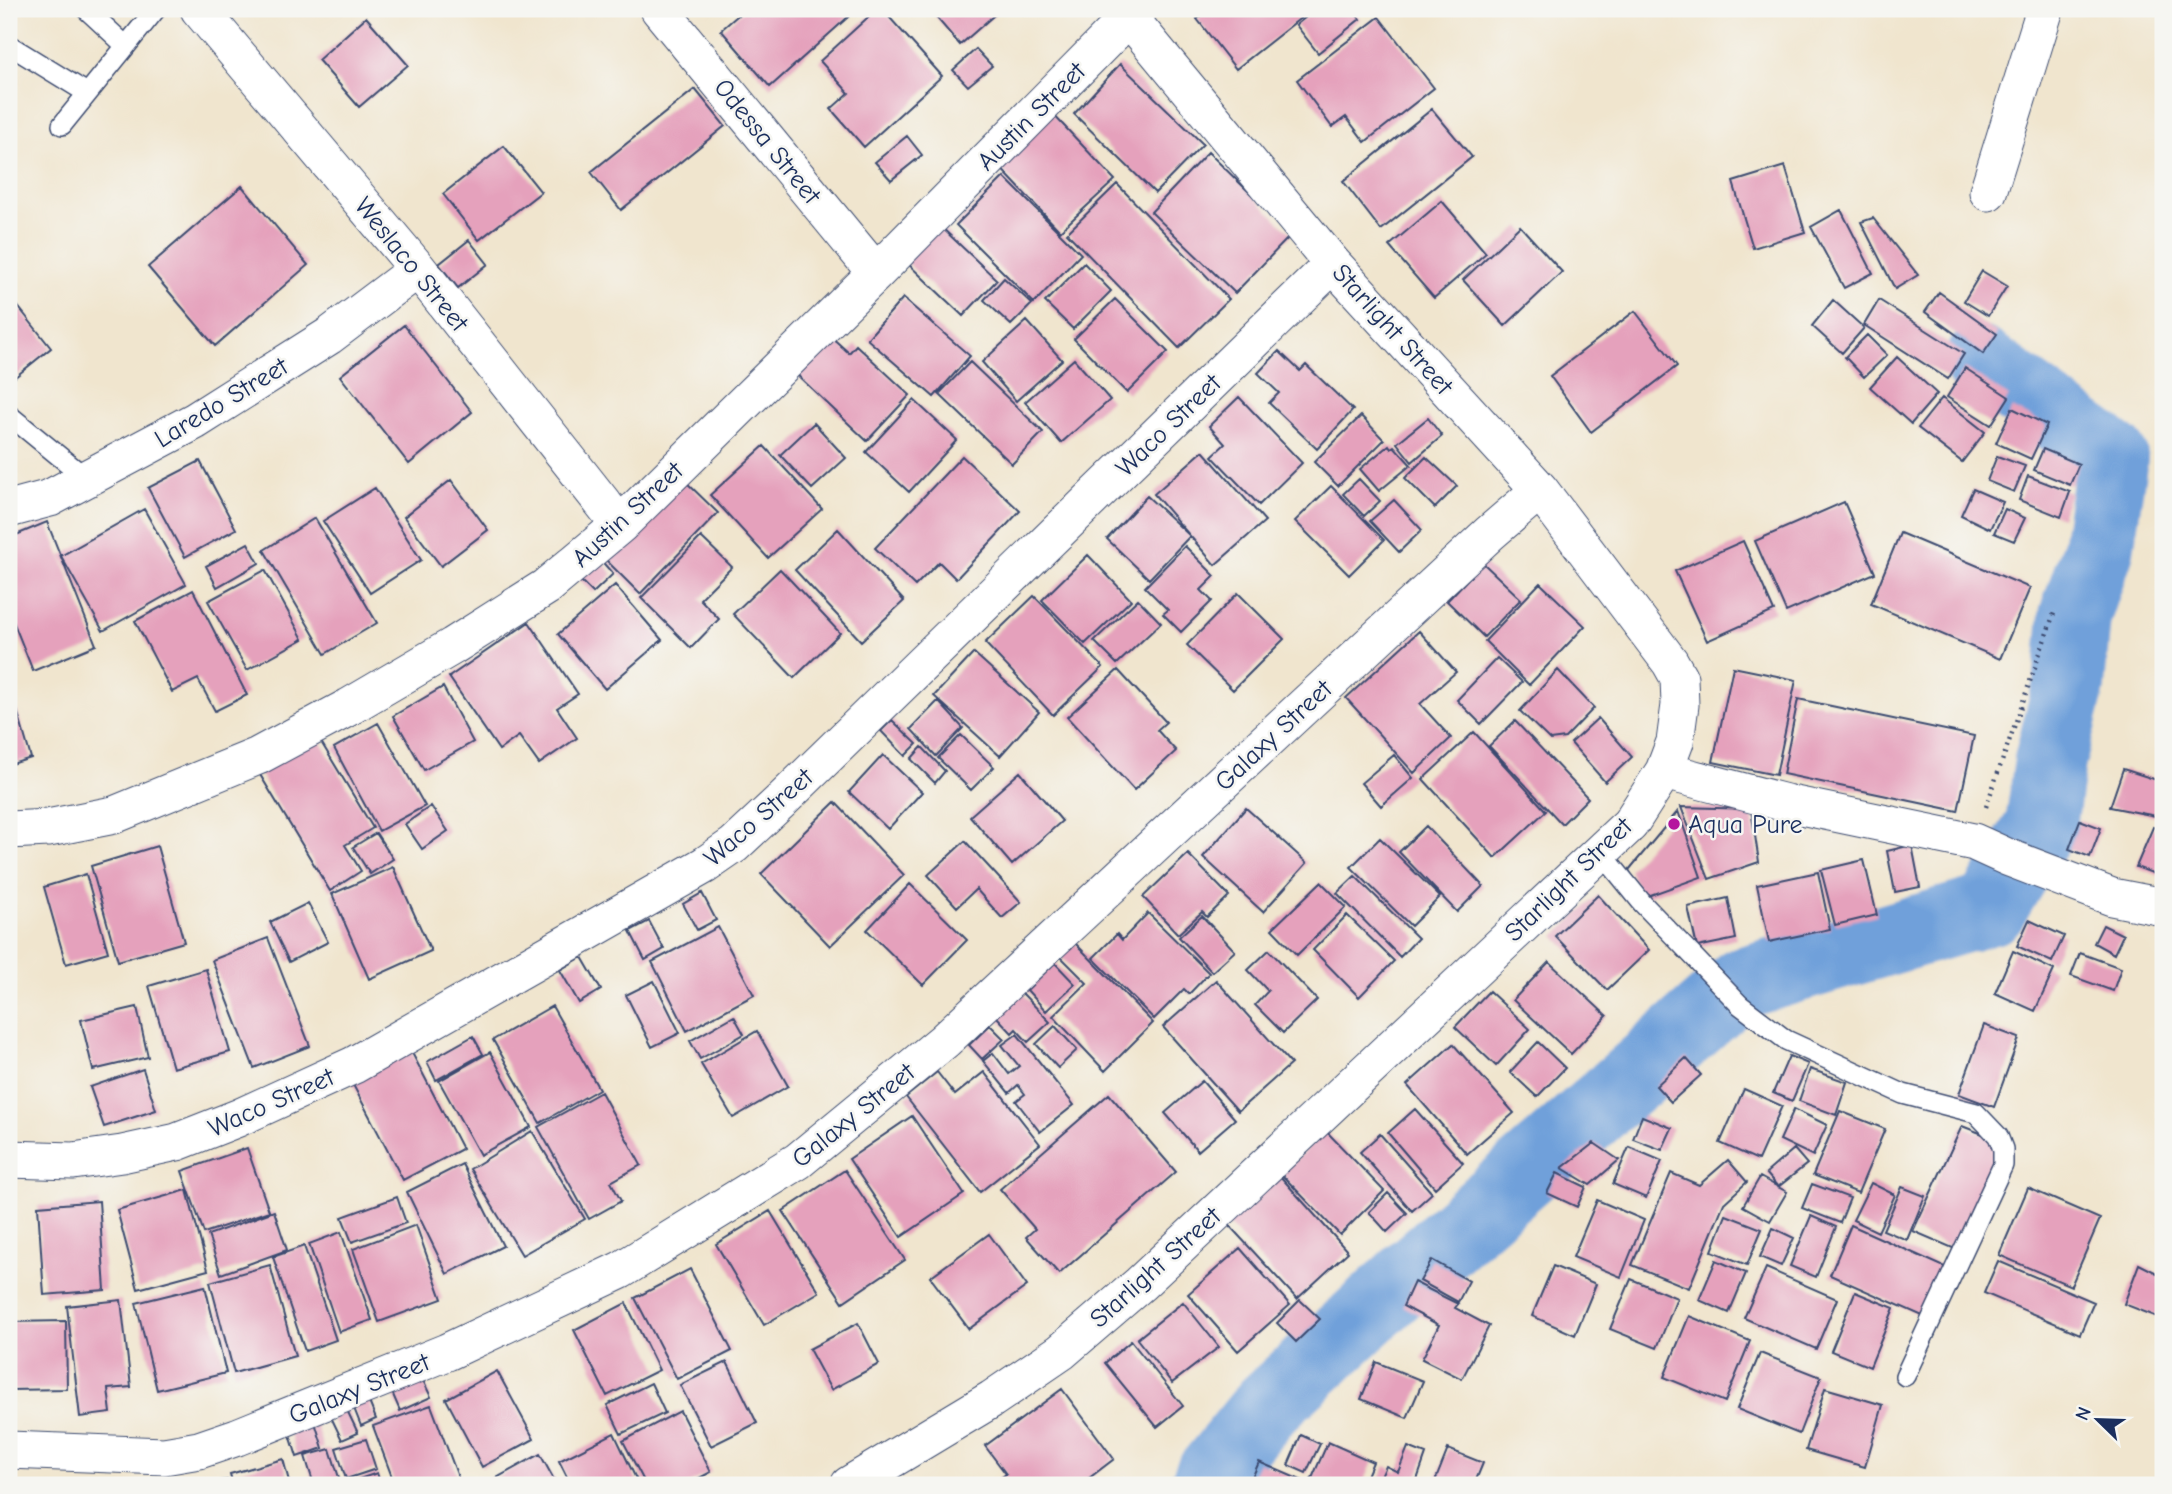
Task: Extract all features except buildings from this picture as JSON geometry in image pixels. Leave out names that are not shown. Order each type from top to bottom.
[{"type":"street","name":"Weslaco Street","points":[[199,9],[418,269],[620,525]]},
{"type":"street","name":"Odessa Street","points":[[659,9],[876,273]]},
{"type":"street","points":[[1988,192],[2045,9]]},
{"type":"street","name":"Austin Street","points":[[9,830],[48,828],[114,815],[258,756],[349,707],[547,587],[620,525],[876,273],[1126,13]]},
{"type":"street","name":"Starlight Street","points":[[849,1485],[992,1399],[1061,1352],[1140,1284],[1630,824],[1664,771],[1675,742],[1680,705],[1679,678],[1670,662],[1540,490],[1333,264],[1126,13]]},
{"type":"street","name":"Waco Street","points":[[9,1158],[73,1161],[122,1154],[177,1143],[238,1118],[354,1065],[705,865],[734,845],[780,802],[1333,264]]},
{"type":"street","name":"Laredo Street","points":[[9,509],[50,498],[195,421],[329,336],[418,269]]},
{"type":"street","name":"Galaxy Street","points":[[9,1450],[164,1456],[199,1450],[237,1437],[447,1352],[621,1270],[798,1161],[944,1041],[1490,533],[1540,490]]},
{"type":"street","points":[[1664,771],[1786,803],[1974,842],[2112,897],[2163,907]]},
{"type":"lane","points":[[86,9],[126,46]]},
{"type":"lane","points":[[62,125],[156,9]]},
{"type":"lane","points":[[9,45],[87,93]]},
{"type":"lane","points":[[9,415],[87,479]]},
{"type":"lane","points":[[1600,851],[1643,904],[1714,979],[1740,1005],[1786,1040],[1903,1094],[1976,1113],[1998,1136],[2003,1149],[2003,1165],[1905,1376]]},
{"type":"path","points":[[1974,842],[2054,613]]},
{"type":"waterway","points":[[1206,1485],[1210,1476],[1268,1405],[1419,1266],[1741,983],[1991,909],[2041,825],[2050,761],[2069,685],[2075,616],[2098,549],[2112,457],[1979,362]]},
{"type":"place","name":"Aqua Pure","points":[[1674,824]]}]
